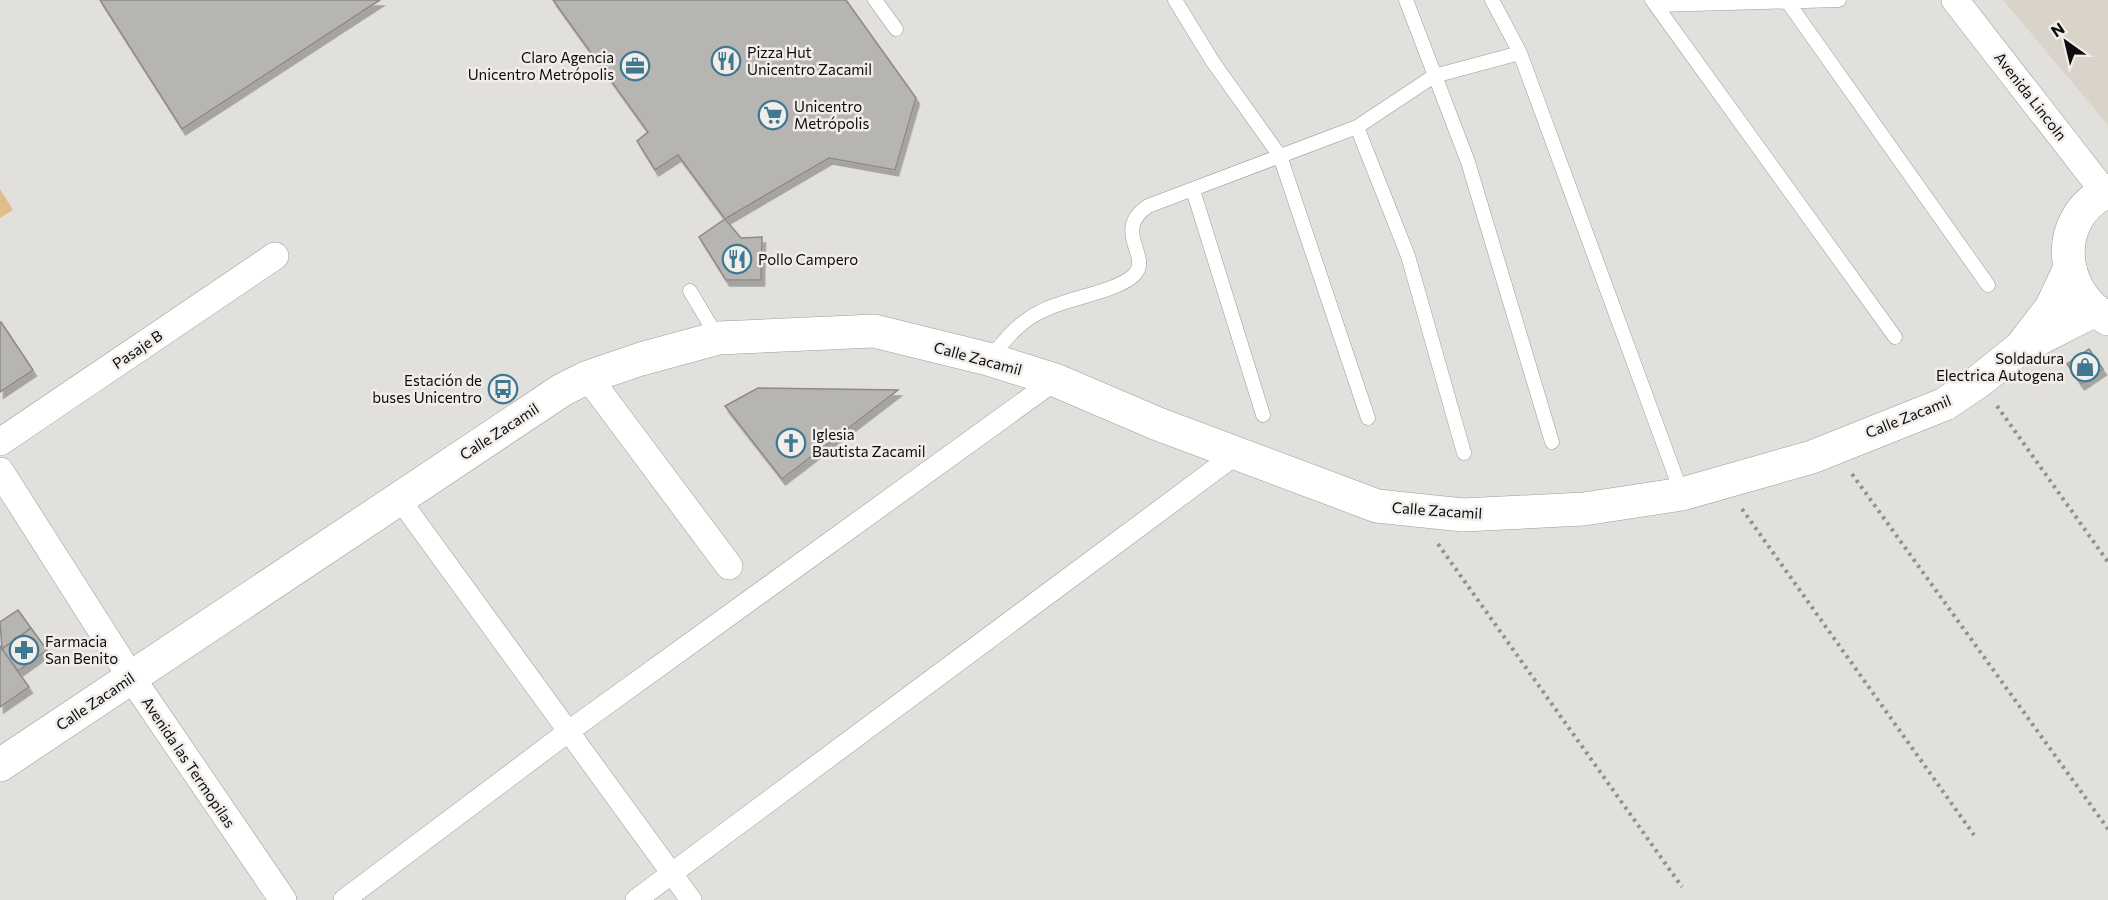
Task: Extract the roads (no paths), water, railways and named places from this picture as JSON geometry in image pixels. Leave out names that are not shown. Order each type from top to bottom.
[{"type":"street","name":"Avenida Lincoln","points":[[1955,0],[2106,192]]},
{"type":"street","points":[[2101,315],[2078,292],[2069,270],[2068,246],[2073,228],[2086,208],[2106,192]]},
{"type":"street","name":"Pasaje B","points":[[0,442],[275,256]]},
{"type":"street","name":"Calle Zacamil","points":[[0,765],[398,497],[562,390],[588,377],[641,359],[718,338],[874,331],[988,359],[1055,380],[1158,424],[1377,506],[1463,515],[1584,509],[1682,494],[1724,484],[1812,457],[1832,447],[1945,404],[1979,381],[2019,349],[2050,308],[2069,270]]},
{"type":"street","name":"Calle Zacamil","points":[[2019,349],[2101,315]]},
{"type":"street","points":[[588,377],[729,566]]},
{"type":"street","points":[[344,900],[569,731],[1055,380]]},
{"type":"street","points":[[636,900],[1236,454]]},
{"type":"street","name":"Avenida las Termopilas","points":[[0,471],[130,677],[282,900]]},
{"type":"street","points":[[398,497],[692,900]]},
{"type":"lane","points":[[875,0],[896,29]]},
{"type":"lane","points":[[1175,0],[1213,62],[1280,156],[1368,418]]},
{"type":"lane","points":[[1406,0],[1468,162],[1552,442]]},
{"type":"lane","points":[[1492,0],[1520,53],[1682,494]]},
{"type":"lane","points":[[1654,2],[1839,0]]},
{"type":"lane","points":[[1787,1],[1988,285]]},
{"type":"lane","points":[[1654,2],[1895,337]]},
{"type":"lane","points":[[988,359],[1021,324],[1040,311],[1122,283],[1136,274],[1139,266],[1131,225],[1136,214],[1148,206],[1357,127],[1434,76],[1520,53]]},
{"type":"lane","points":[[1357,127],[1408,256],[1464,453]]},
{"type":"lane","points":[[1193,190],[1263,415]]},
{"type":"lane","points":[[690,291],[718,338]]},
{"type":"place","name":"Pizza Hut Unicentro Zacamil","points":[[726,61]]},
{"type":"place","name":"Claro Agencia Unicentro Metrópolis","points":[[635,66]]},
{"type":"place","name":"Unicentro Metrópolis","points":[[773,115]]},
{"type":"place","name":"Pollo Campero","points":[[737,259]]},
{"type":"place","name":"Soldadura Electrica Autogena","points":[[2085,367]]},
{"type":"place","name":"Estación de buses Unicentro","points":[[503,389]]},
{"type":"place","name":"Iglesia Bautista Zacamil","points":[[791,443]]},
{"type":"place","name":"Farmacia San Benito","points":[[24,650]]}]
